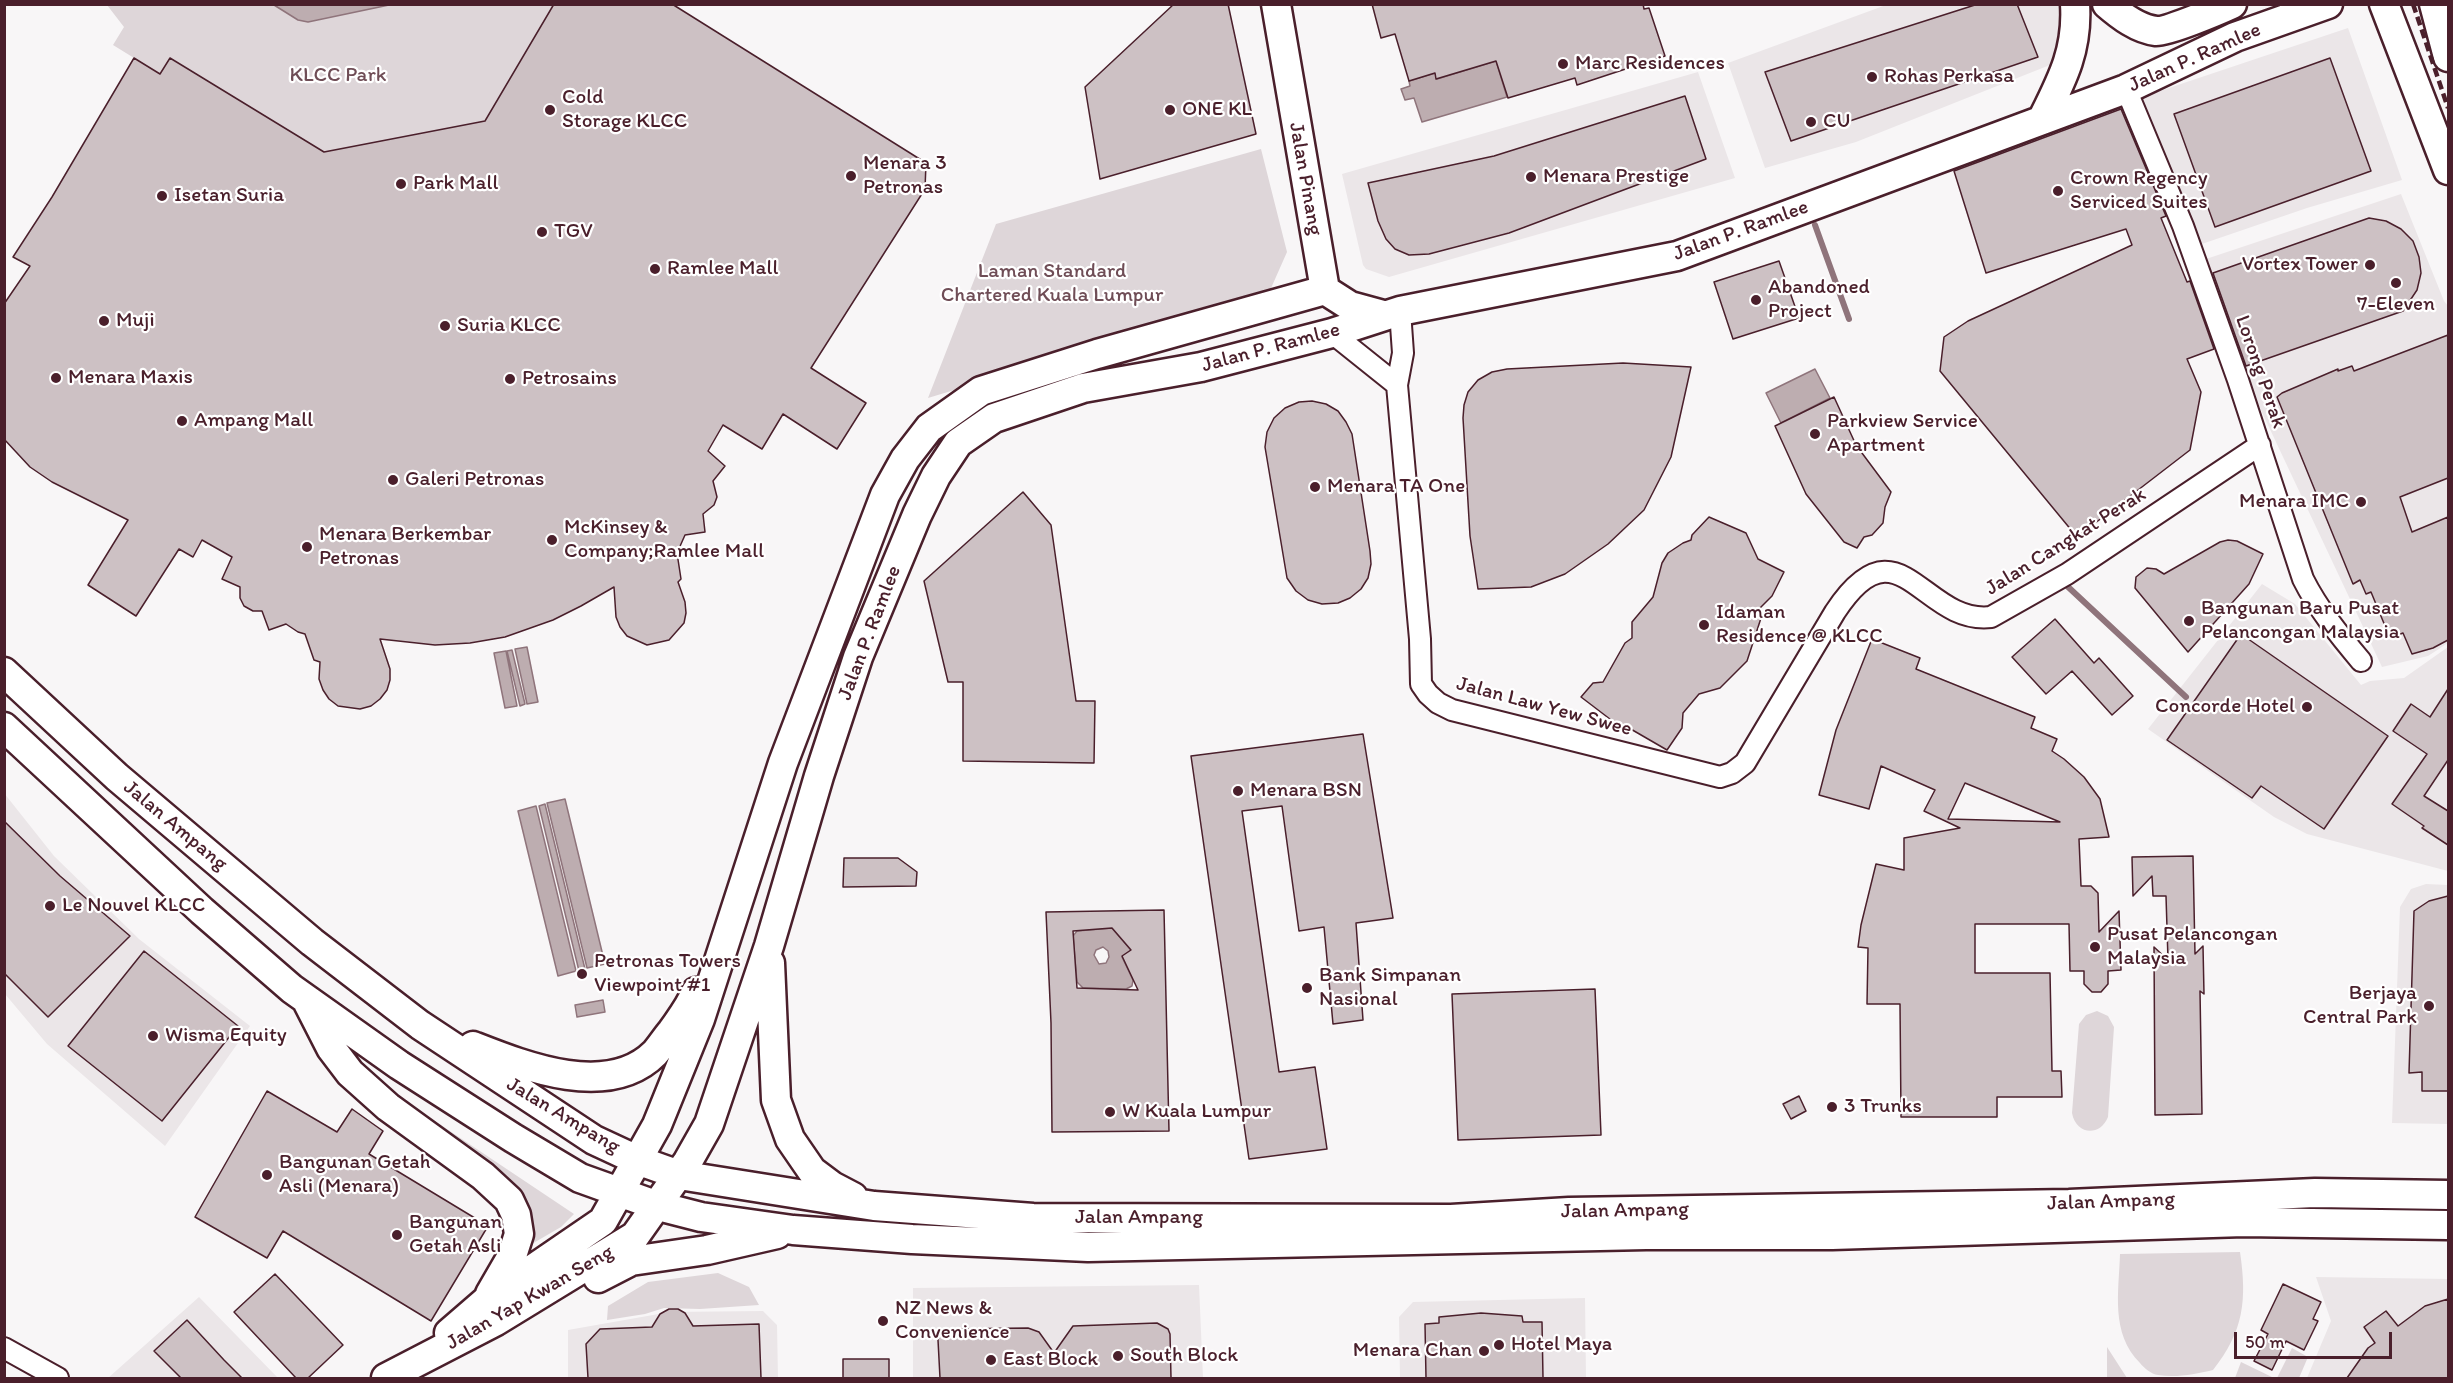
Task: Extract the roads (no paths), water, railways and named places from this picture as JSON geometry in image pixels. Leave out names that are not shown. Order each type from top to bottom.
[{"type":"main road","name":"Jalan Pinang","points":[[1276,4],[1325,290]]},
{"type":"main road","points":[[2042,120],[2072,53],[2076,31],[2075,4]]},
{"type":"main road","name":"Jalan P. Ramlee","points":[[2107,4],[2121,16],[2141,27],[2158,32],[2232,4]]},
{"type":"main road","name":"Jalan P. Ramlee","points":[[679,1175],[709,1124],[769,946],[819,776],[858,657],[917,515],[936,476],[958,443],[994,418],[1083,388],[1201,368],[1332,333],[1392,313],[1677,256],[2126,89],[2235,37],[2328,4]]},
{"type":"main road","points":[[2434,4],[2445,46]]},
{"type":"main road","points":[[2441,4],[2445,46]]},
{"type":"main road","points":[[2384,9],[2448,170]]},
{"type":"main road","points":[[1325,290],[1350,306],[1392,313]]},
{"type":"main road","name":"Jalan P. Ramlee","points":[[637,1160],[657,1125],[700,1019],[783,763],[885,495],[905,459],[929,428],[981,391],[1097,354],[1325,290]]},
{"type":"main road","name":"Jalan Ampang","points":[[4,672],[117,777],[312,942],[420,1025],[594,1140],[637,1160],[679,1175],[874,1206],[1033,1218],[1451,1219],[1569,1212],[2069,1204],[2315,1193],[2448,1195]]},
{"type":"main road","name":"Jalan Ampang","points":[[4,728],[202,911],[306,999],[399,1065],[580,1178],[658,1206],[701,1217],[794,1230],[912,1239],[1088,1247],[1646,1235],[1832,1235],[2244,1222],[2448,1225]]},
{"type":"main road","points":[[420,1025],[513,1062],[552,1072],[594,1077],[635,1066],[654,1054],[690,1005],[735,909]]},
{"type":"main road","points":[[769,946],[776,1100],[790,1139],[812,1171],[831,1186],[874,1206]]},
{"type":"main road","points":[[306,999],[331,1048],[350,1073],[388,1107],[483,1176],[509,1200],[516,1215],[519,1234],[491,1311]]},
{"type":"main road","name":"Jalan Yap Kwan Seng","points":[[491,1311],[603,1221],[637,1160]]},
{"type":"main road","name":"Jalan Yap Kwan Seng","points":[[388,1378],[452,1331],[635,1236],[679,1175]]},
{"type":"main road","points":[[491,1311],[575,1291],[631,1262],[706,1250],[794,1230]]},
{"type":"street","name":"Lorong Perak","points":[[2126,89],[2183,226],[2260,445],[2303,579],[2328,620],[2361,661]]},
{"type":"street","name":"Jalan Law Yew Swee","points":[[1392,313],[1403,353],[1397,385],[1420,639],[1421,684],[1438,704],[1452,710],[1720,777],[1732,773],[1745,763],[1835,612]]},
{"type":"street","points":[[1332,333],[1397,385]]},
{"type":"street","name":"Jalan Cangkat Perak","points":[[1835,612],[1849,591],[1864,578],[1883,572],[1902,574],[1942,604],[1978,618],[1991,617],[2067,574],[2260,445]]},
{"type":"street","points":[[4,1348],[58,1378]]},
{"type":"waterway","points":[[1815,225],[1849,319]]},
{"type":"waterway","points":[[2066,585],[2186,697]]},
{"type":"railway","points":[[2413,4],[2448,108]]},
{"type":"place","name":"Marc Residences","points":[[1563,64]]},
{"type":"place","name":"Rohas Perkasa","points":[[1872,77]]},
{"type":"place","name":"Cold Storage KLCC","points":[[550,110]]},
{"type":"place","name":"ONE KL","points":[[1170,110]]},
{"type":"place","name":"CU","points":[[1811,122]]},
{"type":"place","name":"Menara 3 Petronas","points":[[851,176]]},
{"type":"place","name":"Menara Prestige","points":[[1531,177]]},
{"type":"place","name":"Park Mall","points":[[401,184]]},
{"type":"place","name":"Crown Regency Serviced Suites","points":[[2058,191]]},
{"type":"place","name":"Isetan Suria","points":[[162,196]]},
{"type":"place","name":"TGV","points":[[542,232]]},
{"type":"place","name":"Vortex Tower","points":[[2370,265]]},
{"type":"place","name":"Ramlee Mall","points":[[655,269]]},
{"type":"place","name":"7-Eleven","points":[[2396,283]]},
{"type":"place","name":"Abandoned Project","points":[[1756,300]]},
{"type":"place","name":"Muji","points":[[104,321]]},
{"type":"place","name":"Suria KLCC","points":[[445,326]]},
{"type":"place","name":"Menara Maxis","points":[[56,378]]},
{"type":"place","name":"Petrosains","points":[[510,379]]},
{"type":"place","name":"Ampang Mall","points":[[182,421]]},
{"type":"place","name":"Parkview Service Apartment","points":[[1815,434]]},
{"type":"place","name":"Galeri Petronas","points":[[393,480]]},
{"type":"place","name":"Menara TA One","points":[[1315,487]]},
{"type":"place","name":"Menara IMC","points":[[2361,502]]},
{"type":"place","name":"McKinsey & Company;Ramlee Mall","points":[[552,540]]},
{"type":"place","name":"Menara Berkembar Petronas","points":[[307,547]]},
{"type":"place","name":"Bangunan Baru Pusat Pelancongan Malaysia","points":[[2189,621]]},
{"type":"place","name":"Idaman Residence @ KLCC","points":[[1704,625]]},
{"type":"place","name":"Concorde Hotel","points":[[2307,707]]},
{"type":"place","name":"Menara BSN","points":[[1238,791]]},
{"type":"place","name":"Le Nouvel KLCC","points":[[50,906]]},
{"type":"place","name":"Pusat Pelancongan Malaysia","points":[[2095,947]]},
{"type":"place","name":"Petronas Towers Viewpoint #1","points":[[582,974]]},
{"type":"place","name":"Bank Simpanan Nasional","points":[[1307,988]]},
{"type":"place","name":"Berjaya Central Park","points":[[2429,1006]]},
{"type":"place","name":"Wisma Equity","points":[[153,1036]]},
{"type":"place","name":"3 Trunks","points":[[1832,1107]]},
{"type":"place","name":"W Kuala Lumpur","points":[[1110,1112]]},
{"type":"place","name":"Bangunan Getah Asli (Menara)","points":[[267,1175]]},
{"type":"place","name":"Bangunan Getah Asli","points":[[397,1235]]},
{"type":"place","name":"NZ News & Convenience","points":[[883,1321]]},
{"type":"place","name":"Hotel Maya","points":[[1499,1345]]},
{"type":"place","name":"Menara Chan","points":[[1484,1351]]},
{"type":"place","name":"South Block","points":[[1118,1356]]},
{"type":"place","name":"East Block","points":[[991,1360]]},
{"type":"park label","name":"KLCC Park","points":[[338,76]]},
{"type":"park label","name":"Laman Standard Chartered Kuala Lumpur","points":[[1052,284]]}]
